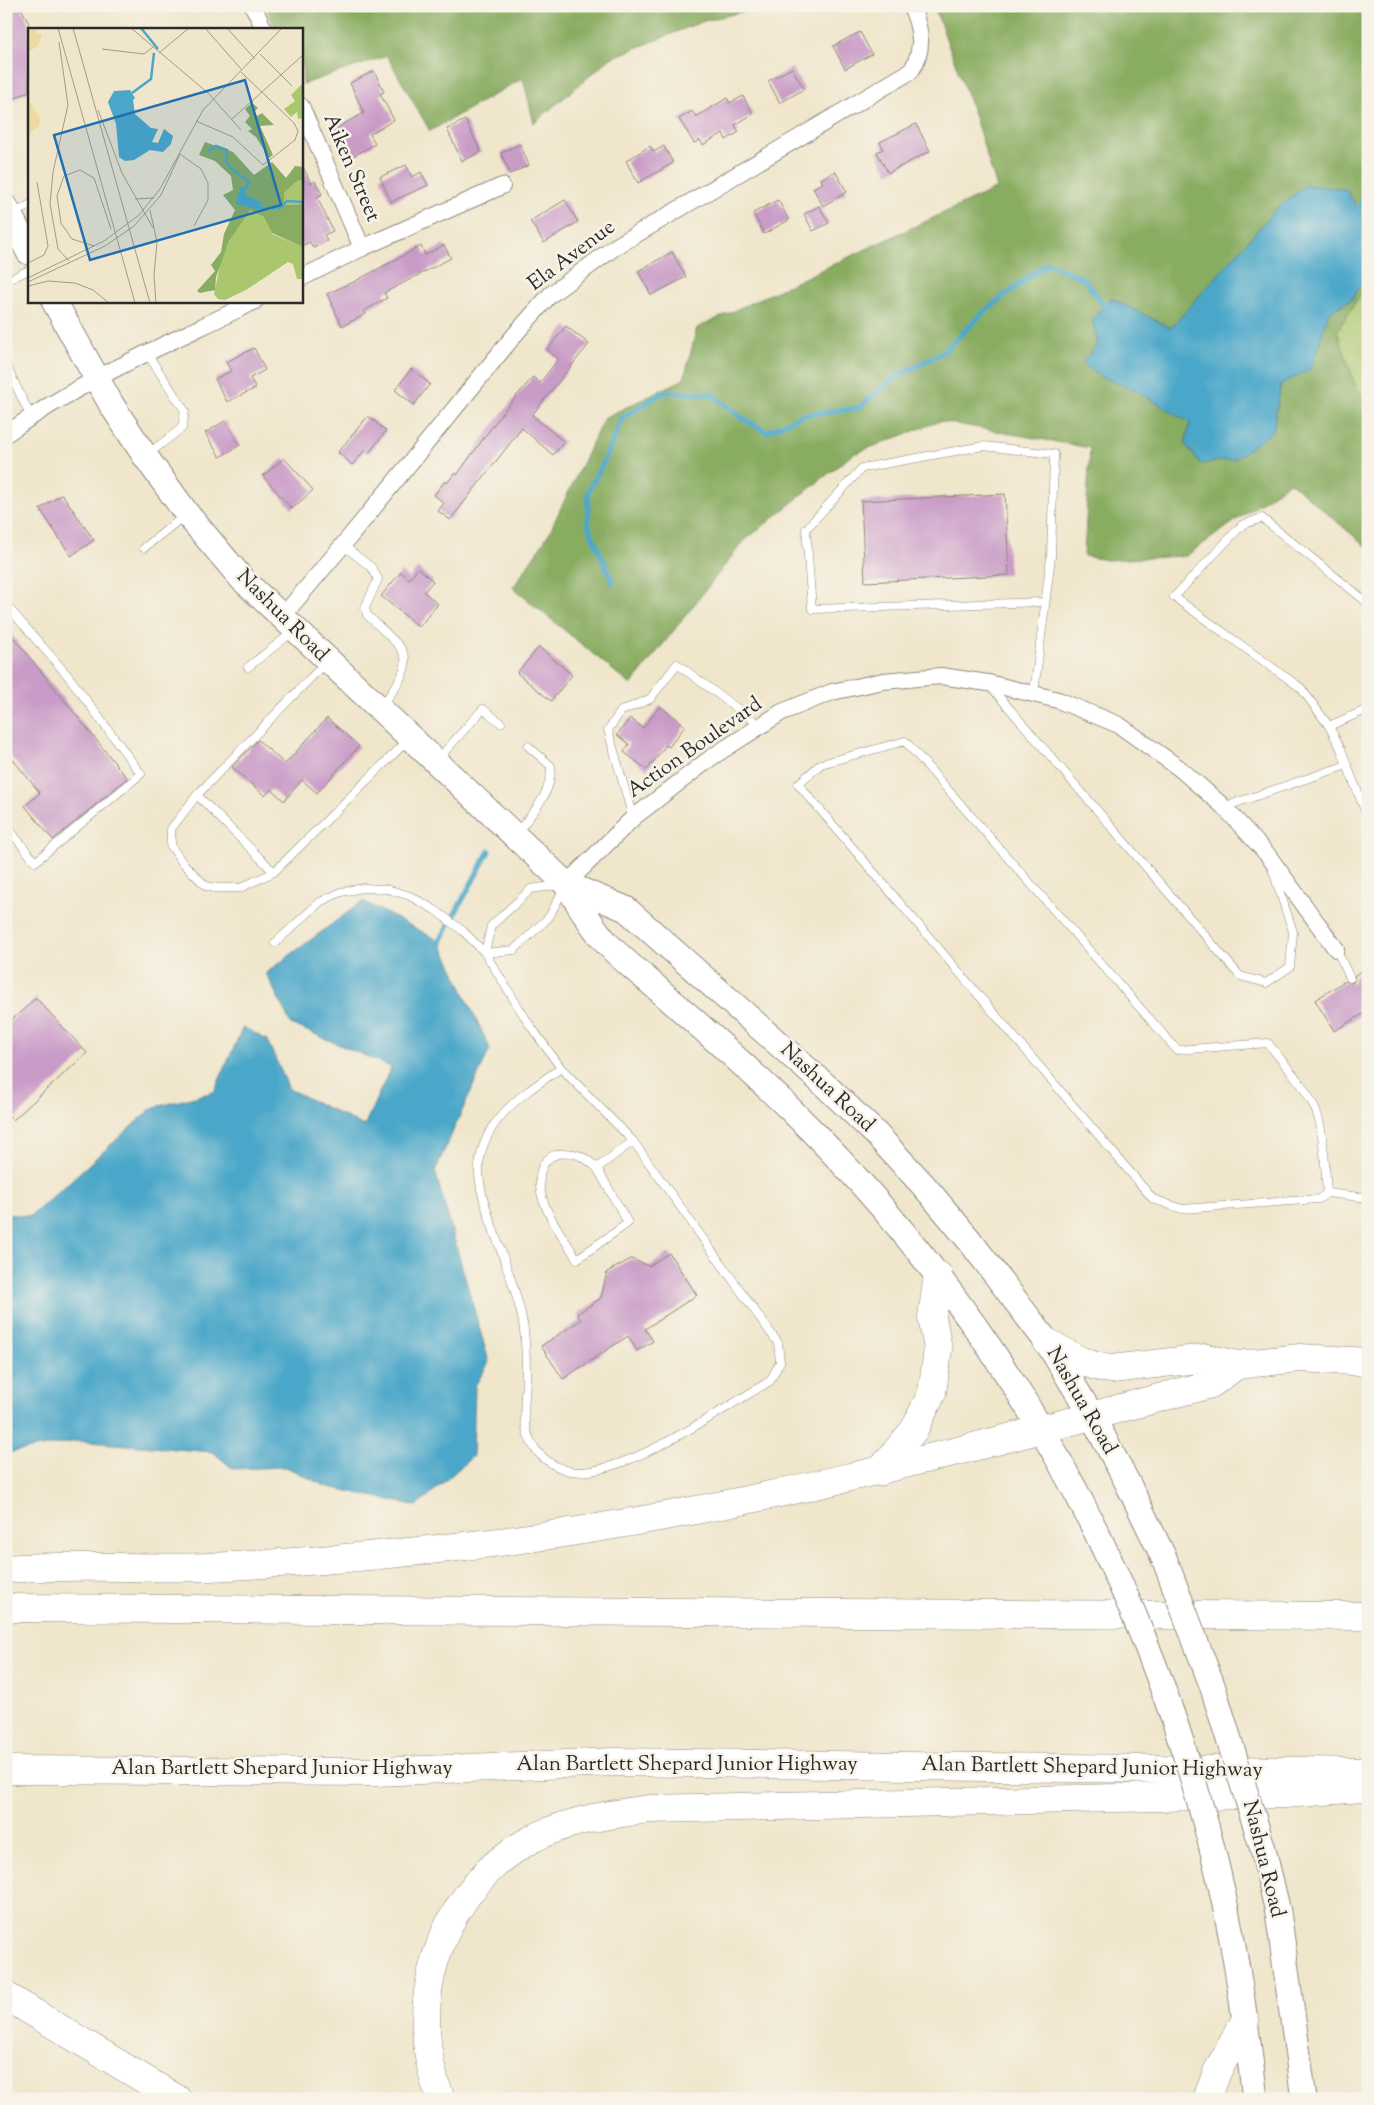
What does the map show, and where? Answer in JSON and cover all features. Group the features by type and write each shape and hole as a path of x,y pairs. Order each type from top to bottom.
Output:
{"highway":[{"path":"879,1472 914,1430 932,1393 938,1364 938,1349 932,1317 938,1275"},
{"path":"1047,1342 1077,1360 1097,1368 1123,1368 1206,1358 1237,1365 1300,1358 1368,1362"},
{"path":"6,1569 207,1567 266,1564 490,1543 694,1512 879,1472 1211,1384 1237,1365"},
{"path":"6,1608 1368,1616"},
{"name":"Alan Bartlett Shepard Junior Highway","path":"6,1770 375,1772 614,1762 1368,1772"},
{"path":"441,2099 428,2056 426,2021 428,1992 442,1938 455,1911 485,1874 520,1845 561,1826 605,1815 650,1809 1285,1794 1368,1787"},
{"path":"6,1996 177,2099"},
{"path":"1207,2099 1217,2072 1246,2021"}],"main road":[{"path":"15,210 28,249"},
{"name":"Nashua Road","path":"55,302 96,377 145,456 187,514 242,579 566,884 604,940 796,1115 864,1186 938,1275 994,1352 1043,1429 1081,1499 1144,1635 1168,1698 1192,1772 1226,1903 1246,2021 1255,2099"},
{"name":"Nashua Road","path":"566,884 626,909 826,1086 876,1134 970,1240 1047,1342 1092,1416 1164,1558 1212,1684 1263,1849 1278,1912 1304,2099"}],"street":[{"path":"253,6 264,28"},
{"name":"Ela Avenue","path":"288,624 343,545 516,332 550,295 615,247 905,76 911,71 919,56 921,41 911,6"},
{"name":"Aiken Street","path":"302,108 362,248"},
{"path":"302,278 362,248 502,186"},
{"path":"6,434 96,377 148,354 253,302"},
{"name":"Action Boulevard","path":"566,884 633,818 712,757 782,712 832,692 883,681 941,676 988,682 1058,700 1118,726 1179,768 1224,807 1267,854 1336,949"}],"lane":[{"path":"6,281 28,270"},
{"path":"145,456 182,428 185,411 148,354"},
{"path":"6,365 31,417"},
{"path":"1034,693 1045,602 1050,557 1054,454 983,446 862,468 806,529 812,609 1045,602"},
{"path":"144,548 187,514"},
{"path":"1368,603 1262,518 1242,525 1174,597 1301,688 1329,726 1342,749 1368,818"},
{"path":"343,545 372,568 378,579 365,608 367,615 404,650 406,664 402,680 380,709"},
{"path":"6,605 69,678 141,774 35,862 6,825"},
{"path":"248,667 288,624"},
{"path":"327,661 197,795 171,829 171,846 188,868 206,886 240,888 274,872 411,737"},
{"path":"633,818 608,730 621,711 650,699 677,664 761,726"},
{"path":"988,682 1240,976 1266,983 1290,967 1293,932 1267,854"},
{"path":"436,761 483,709 501,724"},
{"path":"1329,726 1368,709"},
{"path":"1327,1193 1324,1144 1319,1118 1308,1096 1268,1044 1177,1050 905,742 821,764 798,784 1153,1199 1182,1209 1319,1199 1327,1193 1368,1198"},
{"path":"515,836 547,794 552,780 551,766 528,746"},
{"path":"1224,807 1347,765"},
{"path":"197,795 274,872"},
{"path":"485,953 491,926 531,889 566,884"},
{"path":"485,953 514,950 549,917 566,884"},
{"path":"275,943 320,902 341,892 363,888 387,889 410,896 435,910 463,931 485,953 529,1024 561,1068 633,1141 778,1343 780,1362 770,1381 656,1447 617,1465 582,1472 566,1470 540,1454 531,1444 526,1431 524,1411 526,1376 522,1318 481,1192 479,1166 490,1128 502,1113 524,1094 561,1068"},
{"path":"1336,949 1350,978"},
{"path":"597,1168 633,1141"},
{"path":"568,1152 584,1156 597,1168 628,1223 577,1259 540,1194 539,1178 544,1164 553,1155 568,1152"}],"green space":[{"path":"265,6 767,6 704,21 611,58 534,123 523,78 430,131 387,56 303,84 302,28 276,28"},
{"path":"934,6 1368,6 1368,282 1337,331 1356,388 1368,400 1368,548 1290,482 1186,556 1107,560 1084,556 1090,448 940,421 853,454 744,541 631,685 513,588 548,535 604,418 684,379 697,328 997,188 972,108"},
{"path":"1368,282 1368,400 1356,388 1337,331"}],"water":[{"path":"1306,185 1346,189 1368,226 1368,272 1352,299 1329,312 1311,369 1281,384 1273,431 1235,459 1201,464 1185,444 1190,423 1135,390 1101,377 1082,363 1098,344 1092,319 1111,298 1171,328 1275,210"},
{"path":"363,901 440,941 490,1049 435,1171 489,1362 475,1386 473,1456 417,1506 325,1486 286,1467 233,1469 213,1452 77,1441 6,1453 6,1214 31,1216 152,1108 214,1092 243,1027 267,1040 289,1089 364,1126 391,1067 291,1024 266,973"}],"building":[{"path":"20,6 29,24 29,28 28,92 6,103 6,9"},
{"path":"860,32 872,54 845,69 833,46"},
{"path":"792,68 804,89 780,103 768,81"},
{"path":"374,71 384,92 380,94 394,120 370,134 375,144 350,158 334,129 364,113 350,83"},
{"path":"743,96 753,114 735,125 739,132 726,140 723,133 703,145 700,140 694,143 679,119 692,111 696,117 727,98 730,103"},
{"path":"465,120 481,152 462,161 447,129"},
{"path":"916,124 930,151 888,173 877,152 883,149 880,142"},
{"path":"520,144 529,165 510,174 501,153"},
{"path":"650,146 654,152 664,146 673,163 638,183 626,161"},
{"path":"302,165 311,183 315,181 322,194 317,197 333,231 324,235 327,241 313,248 310,242 302,246"},
{"path":"406,165 412,177 421,172 428,185 391,202 380,177"},
{"path":"835,171 847,192 823,206 813,188 823,183 821,179"},
{"path":"565,200 578,222 544,243 530,221"},
{"path":"778,200 789,220 764,234 753,213"},
{"path":"819,206 829,223 813,231 804,214"},
{"path":"444,245 451,258 384,293 387,298 364,311 366,314 342,326 327,294 350,284 421,246 425,255"},
{"path":"672,252 686,277 651,295 638,271"},
{"path":"566,326 589,344 532,415 564,442 553,455 522,428 450,520 438,511 444,503 434,495 445,481 447,483 455,473 457,475 502,413 533,377 540,383 558,359 547,350"},
{"path":"254,348 265,370 250,378 256,388 227,402 215,379 231,371 226,362"},
{"path":"411,369 430,384 414,405 395,390"},
{"path":"368,416 386,431 369,453 365,450 352,465 338,452"},
{"path":"225,421 240,445 220,457 205,433"},
{"path":"284,458 313,490 292,509 263,476"},
{"path":"62,494 94,540 71,556 40,509"},
{"path":"1005,494 1009,575 865,582 861,501"},
{"path":"418,568 433,581 424,592 438,604 419,627 381,596 401,572 409,579"},
{"path":"6,628 127,778 53,840 25,806 40,793 6,751"},
{"path":"539,647 572,675 551,701 517,673"},
{"path":"660,706 685,726 669,747 666,745 647,770 624,752 629,744 617,735 630,718 643,728"},
{"path":"327,718 359,746 317,793 302,780 284,801 271,789 265,796 232,767 258,740 285,764"},
{"path":"1368,967 1368,1011 1334,1031 1315,1000 1345,981 1353,983 1355,975"},
{"path":"36,998 87,1053 13,1120 6,1113 6,1025"},
{"path":"669,1253 697,1295 645,1329 653,1341 637,1351 628,1336 563,1379 541,1346 581,1320 577,1314 601,1298 607,1272 631,1259 649,1266"}],"waterway":[{"path":"1355,215 1368,190"},
{"path":"613,583 588,525 588,492 609,450 622,418 664,392 712,394 742,418 767,432 802,415 858,408 896,377 943,352 985,311 1047,263 1084,279 1108,311"},
{"path":"441,947 440,941 489,851"}]}
